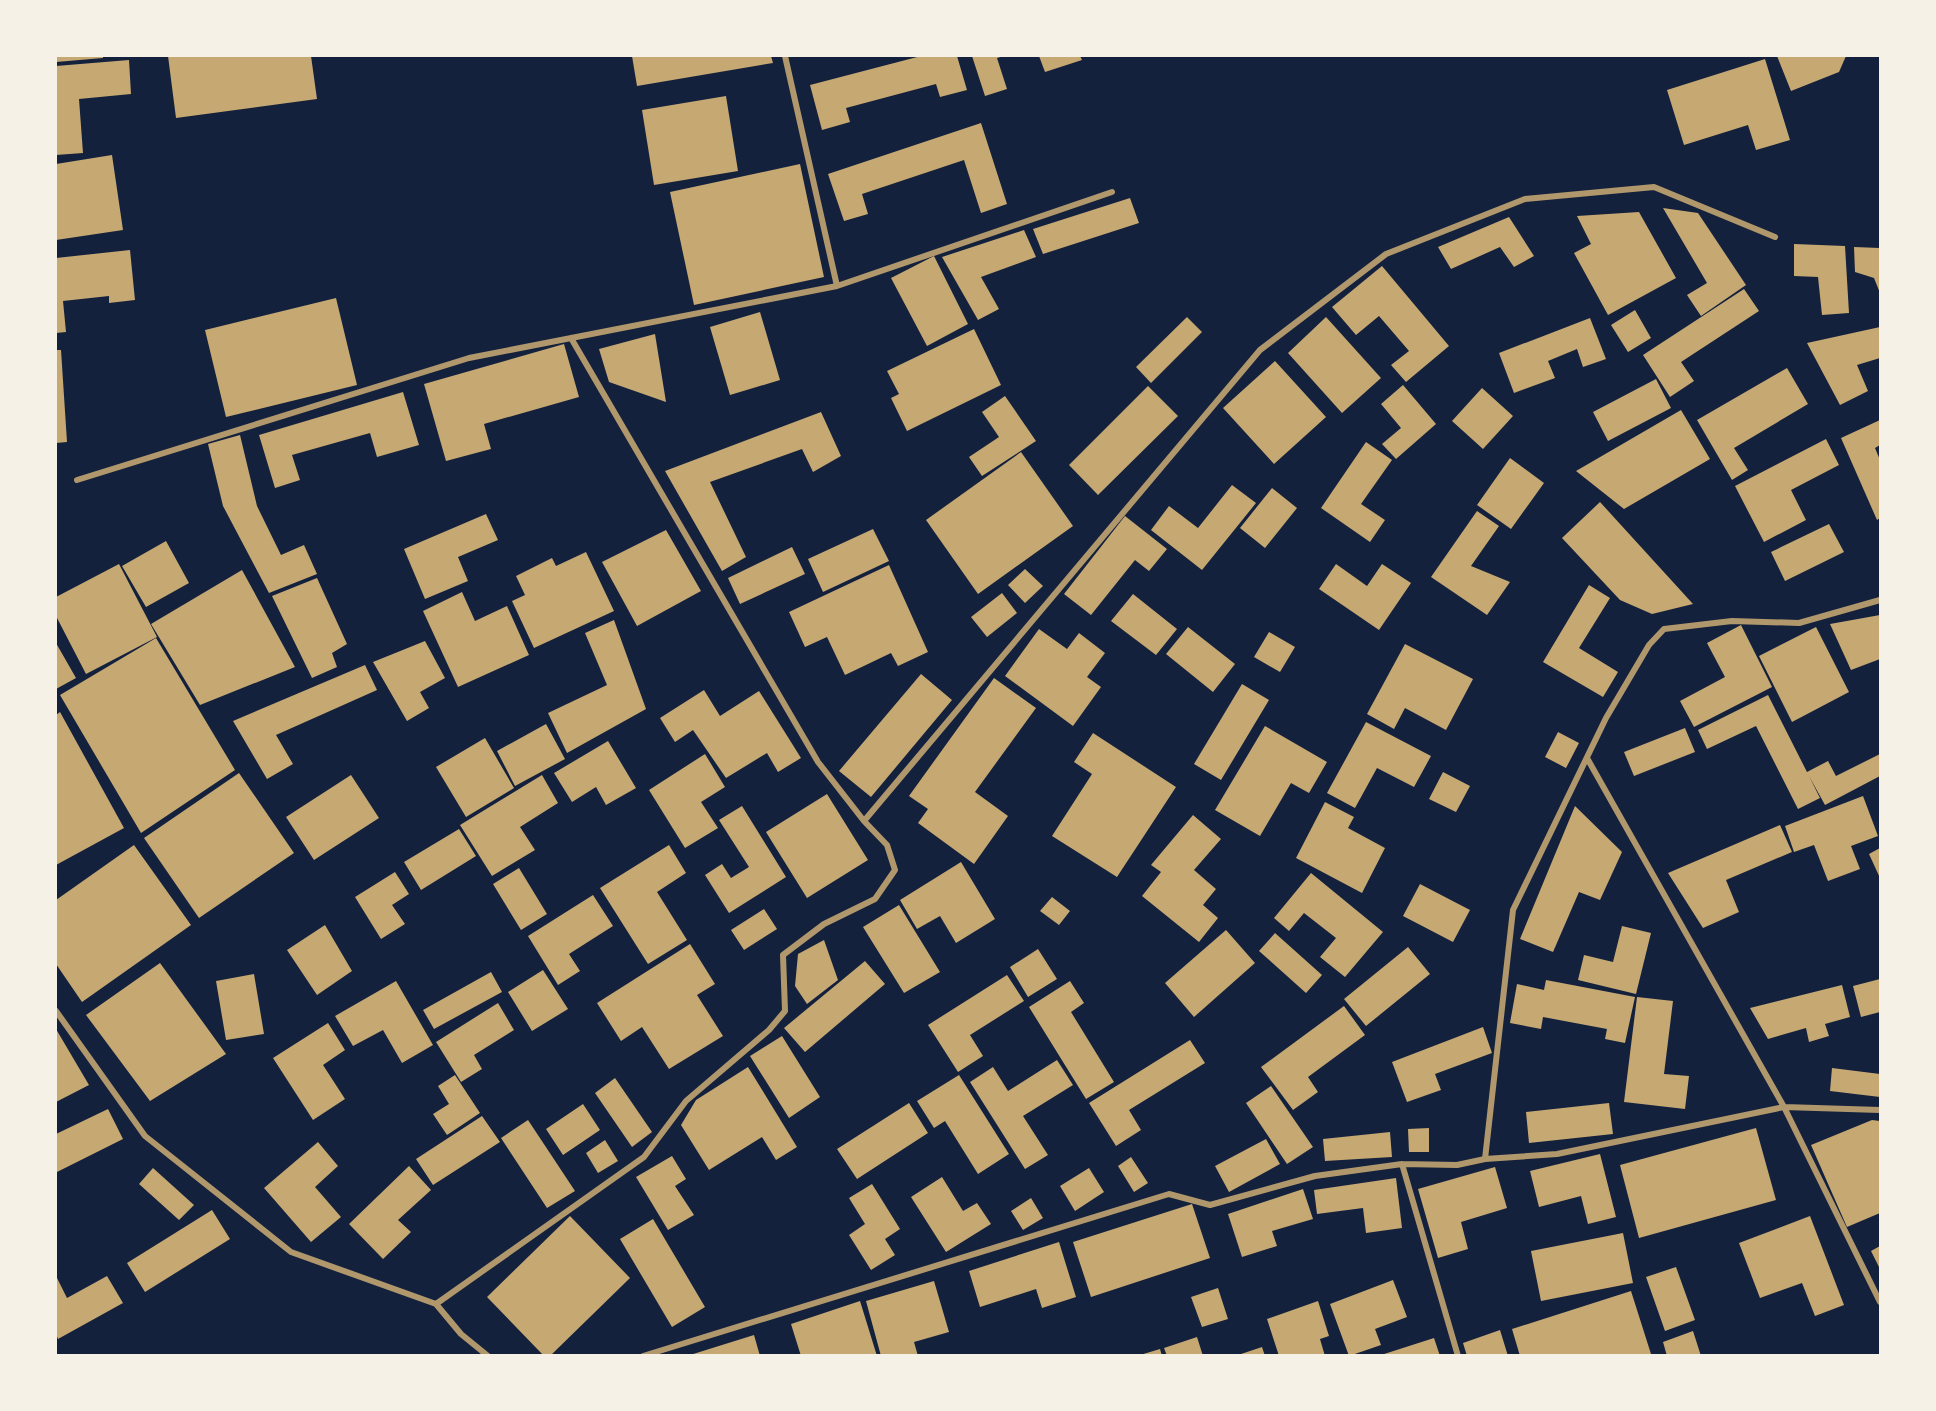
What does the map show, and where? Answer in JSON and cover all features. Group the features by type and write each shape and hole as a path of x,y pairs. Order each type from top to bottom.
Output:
{"street":[{"path":"785,56 837,286"},
{"path":"864,821 1260,350 1386,254 1525,199 1654,188 1775,237"},
{"path":"77,480 469,358 837,286 1112,192"},
{"path":"436,1304 644,1157 686,1101 769,1030 785,1011 783,955 824,924 875,899 894,870 886,845 864,821 818,762 571,338"},
{"path":"1485,1159 1513,910 1606,718 1649,645 1664,629 1732,621 1799,623 1881,600"},
{"path":"1587,758 1784,1107 1881,1302"},
{"path":"56,1011 145,1136 291,1252 436,1304 461,1334 488,1356"},
{"path":"643,1356 1169,1194 1210,1205 1315,1176 1402,1164 1457,1166 1485,1159 1557,1154 1784,1107 1881,1110"},
{"path":"1402,1164 1458,1356"}],"building":[{"path":"56,56 103,56 103,58 56,62"},
{"path":"168,56 311,56 317,99 176,118"},
{"path":"632,56 771,56 773,63 637,86"},
{"path":"921,56 957,56 967,90 940,97 936,84 846,108 850,122 822,130 810,85"},
{"path":"972,56 1004,56 997,58 1007,89 985,96"},
{"path":"1039,56 1080,56 1082,60 1045,72"},
{"path":"1777,56 1846,56 1839,72 1791,91"},
{"path":"1765,59 1790,140 1756,150 1748,125 1684,145 1667,90"},
{"path":"129,60 131,94 79,99 83,153 56,155 56,66"},
{"path":"726,96 738,171 654,185 642,110"},
{"path":"981,123 1007,204 981,213 964,160 862,194 868,214 844,221 828,174"},
{"path":"112,155 123,230 56,240 56,164"},
{"path":"800,164 824,277 694,305 670,192"},
{"path":"1130,198 1139,223 1043,254 1033,229"},
{"path":"1663,208 1698,213 1746,285 1701,316 1687,295 1707,283"},
{"path":"1639,212 1676,278 1608,315 1574,253 1591,244 1577,216"},
{"path":"1509,217 1534,256 1514,267 1500,247 1451,269 1438,247"},
{"path":"1024,230 1036,257 981,277 999,309 978,320 942,257"},
{"path":"1794,244 1845,246 1849,313 1822,315 1818,277 1794,276"},
{"path":"1854,247 1880,248 1880,293 1874,278 1855,272"},
{"path":"130,250 135,300 109,303 109,296 63,301 66,332 56,333 56,258"},
{"path":"934,256 968,324 927,346 891,278"},
{"path":"1382,266 1449,346 1406,382 1391,365 1409,351 1379,316 1356,335 1332,307"},
{"path":"1744,289 1759,311 1681,362 1694,381 1670,397 1643,355"},
{"path":"336,298 357,385 226,417 205,330"},
{"path":"1635,310 1651,338 1628,352 1611,325"},
{"path":"760,312 780,380 730,395 710,327"},
{"path":"1187,317 1202,332 1151,383 1136,367"},
{"path":"1326,317 1381,378 1342,413 1288,353"},
{"path":"1590,318 1606,359 1583,367 1577,349 1548,361 1555,378 1514,393 1499,353"},
{"path":"1880,327 1880,358 1857,365 1868,391 1840,405 1807,343"},
{"path":"974,329 1001,385 907,431 891,398 899,394 887,371"},
{"path":"655,334 666,402 609,382 599,349"},
{"path":"564,344 579,397 484,424 491,449 446,461 424,384"},
{"path":"56,350 61,350 67,442 56,443"},
{"path":"1275,361 1326,417 1274,464 1223,408"},
{"path":"1787,368 1808,404 1734,448 1748,470 1732,480 1697,420"},
{"path":"1656,379 1671,408 1608,441 1593,412"},
{"path":"1403,385 1436,424 1396,459 1382,444 1401,428 1381,404"},
{"path":"1148,386 1178,416 1098,495 1069,465"},
{"path":"1482,388 1513,416 1483,449 1452,421"},
{"path":"403,392 419,445 377,457 370,433 292,455 300,480 275,488 259,435"},
{"path":"1005,396 1036,441 982,476 969,457 999,437 982,412"},
{"path":"1681,410 1710,459 1624,509 1576,471"},
{"path":"821,412 841,456 813,472 802,449 710,482 746,557 722,571 665,471"},
{"path":"1880,420 1880,445 1875,448 1880,460 1880,518 1877,520 1841,438"},
{"path":"240,435 257,506 281,555 304,545 317,574 269,593 223,506 208,444"},
{"path":"1826,439 1839,465 1791,490 1806,520 1764,542 1735,486"},
{"path":"1366,442 1392,460 1361,504 1385,520 1370,542 1321,508"},
{"path":"1021,452 1073,526 978,594 926,520"},
{"path":"1510,458 1544,483 1511,529 1477,505"},
{"path":"1232,485 1256,503 1202,570 1151,530 1169,506 1198,528"},
{"path":"1272,488 1297,508 1265,548 1240,528"},
{"path":"1600,502 1693,604 1652,614 1620,600 1562,538"},
{"path":"1477,511 1499,526 1471,566 1510,582 1487,615 1431,577"},
{"path":"486,514 498,540 458,557 468,581 425,599 404,549"},
{"path":"1125,516 1167,549 1149,571 1135,560 1091,615 1064,594"},
{"path":"1829,524 1844,552 1785,581 1771,552"},
{"path":"873,529 889,561 823,592 808,559"},
{"path":"666,530 701,591 637,626 602,562"},
{"path":"166,541 189,583 146,607 122,566"},
{"path":"792,547 805,574 740,604 728,578"},
{"path":"586,552 614,611 534,648 512,601 525,595 516,576 552,558 556,566"},
{"path":"119,564 157,637 86,674 56,616 56,597"},
{"path":"1336,564 1367,586 1382,564 1411,583 1379,630 1319,589"},
{"path":"889,565 928,652 898,666 891,653 845,675 827,637 805,647 789,612"},
{"path":"1025,569 1043,586 1025,603 1008,585"},
{"path":"242,570 295,667 200,705 151,624"},
{"path":"317,578 347,644 332,653 337,667 312,678 272,596"},
{"path":"1589,585 1610,598 1579,648 1618,672 1603,697 1543,662"},
{"path":"462,592 475,621 507,606 529,655 458,687 423,611"},
{"path":"1002,593 1017,613 987,637 971,617"},
{"path":"1133,594 1177,629 1156,655 1111,621"},
{"path":"1880,615 1880,659 1851,670 1830,624"},
{"path":"614,620 646,709 567,753 548,713 607,685 585,633"},
{"path":"1741,625 1772,687 1694,727 1680,701 1725,677 1707,643"},
{"path":"1188,627 1235,664 1213,692 1166,654"},
{"path":"1816,627 1849,692 1792,722 1759,656"},
{"path":"1039,629 1067,649 1079,633 1105,653 1087,677 1101,687 1073,726 1005,676"},
{"path":"1269,632 1295,647 1280,672 1254,657"},
{"path":"156,638 235,770 141,833 60,695"},
{"path":"425,641 445,678 420,692 429,708 407,721 373,662"},
{"path":"56,643 76,678 56,689"},
{"path":"1405,644 1473,679 1446,730 1405,708 1394,729 1367,714"},
{"path":"365,665 377,690 276,735 293,764 267,779 233,721"},
{"path":"921,674 952,700 871,797 839,771"},
{"path":"994,678 1036,708 975,792 1008,816 974,864 918,823 928,809 909,796"},
{"path":"1242,684 1269,700 1221,780 1194,764"},
{"path":"704,690 720,716 759,691 801,758 778,772 767,753 726,778 693,730 675,742 660,718"},
{"path":"1768,695 1807,772 1828,761 1836,776 1880,754 1880,776 1825,805 1809,776 1820,798 1798,809 1756,726 1707,749 1698,730"},
{"path":"60,712 124,828 56,865 56,715"},
{"path":"1366,722 1431,756 1414,787 1377,768 1355,808 1327,793"},
{"path":"546,724 565,759 515,786 497,751"},
{"path":"1265,726 1327,762 1309,793 1291,783 1260,836 1215,810"},
{"path":"1685,728 1695,752 1634,776 1624,752"},
{"path":"1558,732 1579,743 1566,768 1545,757"},
{"path":"1093,733 1176,787 1117,877 1052,836 1092,774 1074,762"},
{"path":"485,738 514,788 466,817 436,767"},
{"path":"608,741 636,788 606,805 596,787 572,802 554,773"},
{"path":"705,754 725,787 701,802 718,828 685,848 649,790"},
{"path":"1443,772 1470,786 1456,812 1429,799"},
{"path":"239,773 294,853 199,918 144,838"},
{"path":"351,775 379,818 314,860 286,817"},
{"path":"542,775 558,803 520,827 535,850 492,876 460,825"},
{"path":"827,794 868,860 807,898 766,832"},
{"path":"1863,796 1878,836 1851,846 1860,869 1828,881 1814,845 1794,852 1785,826"},
{"path":"1325,802 1354,817 1348,828 1385,848 1362,893 1296,858"},
{"path":"742,806 786,877 729,913 705,875 722,864 731,878 749,867 719,820"},
{"path":"1575,806 1622,852 1600,900 1579,892 1553,952 1520,939"},
{"path":"1193,815 1221,839 1194,870 1216,889 1203,905 1218,918 1199,942 1142,896 1161,872 1151,865"},
{"path":"1780,825 1792,852 1726,880 1739,912 1703,928 1668,873"},
{"path":"459,829 476,856 421,890 404,862"},
{"path":"134,845 191,925 82,1002 56,964 56,900"},
{"path":"669,845 686,873 657,892 687,940 648,964 600,888"},
{"path":"1880,848 1880,878 1869,854"},
{"path":"961,862 995,919 956,943 940,916 917,929 900,900"},
{"path":"519,868 547,914 521,930 493,884"},
{"path":"395,872 409,894 392,905 405,924 381,939 355,897"},
{"path":"1311,873 1383,932 1345,977 1320,957 1336,938 1304,913 1289,931 1274,918"},
{"path":"1420,884 1470,910 1453,942 1403,916"},
{"path":"593,895 613,926 569,954 580,971 558,985 528,936"},
{"path":"1052,897 1070,911 1059,925 1040,911"},
{"path":"899,905 940,972 904,993 863,927"},
{"path":"764,909 777,929 744,950 731,930"},
{"path":"325,925 352,971 317,995 287,950"},
{"path":"1622,926 1651,933 1636,994 1578,980 1584,955 1613,962"},
{"path":"1226,930 1255,963 1194,1017 1165,983"},
{"path":"1275,933 1322,975 1306,993 1259,951"},
{"path":"824,940 838,980 807,1004 795,986 798,954"},
{"path":"690,944 715,984 697,995 723,1036 669,1069 642,1027 621,1041 597,1003"},
{"path":"1408,947 1430,974 1366,1026 1344,999"},
{"path":"1038,949 1057,979 1028,997 1010,967"},
{"path":"865,961 885,984 805,1052 784,1028"},
{"path":"160,963 226,1054 150,1101 86,1015"},
{"path":"543,970 568,1009 532,1031 508,992"},
{"path":"491,972 502,992 434,1029 423,1010"},
{"path":"254,974 264,1034 226,1040 216,981"},
{"path":"1007,975 1024,1001 970,1035 983,1056 958,1072 928,1025"},
{"path":"1880,979 1880,1012 1861,1017 1853,986"},
{"path":"1546,980 1635,997 1625,1043 1605,1039 1607,1029 1543,1017 1541,1029 1510,1023 1517,984 1544,990"},
{"path":"396,981 433,1045 402,1063 383,1030 353,1046 335,1016"},
{"path":"1070,981 1084,1003 1071,1012 1114,1082 1086,1099 1029,1007"},
{"path":"1842,985 1850,1017 1825,1024 1829,1036 1809,1042 1806,1028 1768,1039 1750,1008"},
{"path":"1637,997 1673,1001 1664,1074 1689,1076 1685,1109 1624,1102"},
{"path":"498,1003 514,1030 474,1055 482,1069 461,1082 436,1042"},
{"path":"1344,1006 1365,1035 1308,1077 1318,1092 1293,1110 1261,1067"},
{"path":"328,1023 345,1050 323,1065 345,1099 313,1120 273,1058"},
{"path":"1483,1027 1492,1053 1435,1074 1441,1090 1407,1102 1392,1062"},
{"path":"56,1029 89,1085 56,1102"},
{"path":"782,1036 820,1097 789,1118 750,1056"},
{"path":"1190,1040 1205,1063 1129,1110 1141,1130 1116,1146 1089,1103"},
{"path":"1057,1060 1073,1085 1023,1116 1048,1155 1025,1169 970,1082 993,1067 1008,1091"},
{"path":"748,1067 797,1147 776,1160 762,1137 709,1170 681,1125 696,1100"},
{"path":"1832,1068 1880,1074 1880,1097 1830,1091"},
{"path":"455,1075 480,1113 447,1135 433,1114 449,1104 438,1086"},
{"path":"959,1075 1009,1154 978,1174 945,1121 934,1128 917,1101"},
{"path":"615,1078 652,1132 632,1147 595,1093"},
{"path":"1271,1086 1313,1147 1287,1164 1246,1103"},
{"path":"909,1103 928,1133 857,1179 837,1149"},
{"path":"1609,1103 1613,1134 1529,1143 1526,1112"},
{"path":"583,1104 600,1130 563,1155 546,1129"},
{"path":"108,1109 123,1139 57,1172 56,1134"},
{"path":"482,1116 500,1142 433,1185 416,1159"},
{"path":"528,1120 575,1191 547,1208 501,1138"},
{"path":"1872,1120 1880,1121 1880,1213 1847,1227 1811,1145"},
{"path":"1429,1128 1429,1152 1409,1152 1408,1129"},
{"path":"1756,1128 1776,1200 1639,1238 1620,1165"},
{"path":"1390,1132 1392,1157 1325,1161 1323,1139"},
{"path":"1266,1139 1280,1164 1229,1192 1215,1166"},
{"path":"605,1140 618,1161 598,1173 586,1153"},
{"path":"318,1142 338,1166 315,1187 341,1217 311,1242 264,1188"},
{"path":"1600,1154 1616,1217 1588,1224 1581,1196 1539,1207 1530,1171"},
{"path":"672,1156 686,1179 675,1186 694,1215 668,1230 636,1177"},
{"path":"1131,1157 1148,1183 1134,1192 1118,1166"},
{"path":"409,1166 431,1190 398,1220 411,1232 383,1259 349,1224"},
{"path":"1495,1167 1507,1208 1461,1222 1468,1249 1438,1258 1418,1189"},
{"path":"153,1168 194,1205 179,1220 139,1184"},
{"path":"1089,1168 1104,1192 1075,1211 1060,1186"},
{"path":"942,1177 963,1211 977,1203 991,1224 946,1252 911,1197"},
{"path":"1396,1178 1402,1228 1366,1233 1363,1208 1317,1214 1314,1190"},
{"path":"872,1184 900,1229 885,1239 895,1255 871,1270 849,1235 865,1224 849,1198"},
{"path":"1303,1189 1313,1219 1272,1231 1277,1246 1242,1257 1228,1214"},
{"path":"1031,1198 1043,1218 1023,1230 1011,1211"},
{"path":"1192,1204 1210,1258 1091,1297 1073,1242"},
{"path":"212,1210 230,1239 145,1292 127,1263"},
{"path":"570,1216 630,1278 550,1356 544,1356 487,1297"},
{"path":"1810,1216 1844,1305 1815,1316 1802,1283 1760,1298 1739,1243"},
{"path":"653,1219 705,1307 672,1327 620,1239"},
{"path":"1623,1233 1633,1283 1541,1301 1531,1251"},
{"path":"1059,1242 1076,1297 1042,1308 1036,1289 980,1307 969,1271"},
{"path":"1880,1246 1880,1269 1871,1251"},
{"path":"1676,1267 1695,1320 1665,1331 1646,1277"},
{"path":"56,1276 67,1298 107,1276 123,1303 58,1339 56,1334"},
{"path":"1393,1280 1407,1317 1375,1329 1381,1345 1349,1356 1330,1304"},
{"path":"934,1281 949,1332 914,1342 918,1356 881,1356 866,1301"},
{"path":"1218,1288 1228,1319 1202,1327 1191,1297"},
{"path":"1631,1291 1651,1354 1645,1356 1520,1356 1512,1329"},
{"path":"860,1301 877,1356 801,1356 791,1324"},
{"path":"1318,1301 1329,1336 1320,1339 1325,1356 1279,1356 1267,1319"},
{"path":"1500,1330 1508,1356 1467,1356 1463,1343"},
{"path":"1693,1331 1701,1356 1667,1356 1663,1342"},
{"path":"754,1335 760,1356 690,1356 690,1355"},
{"path":"1197,1337 1203,1356 1167,1356 1164,1348"},
{"path":"1434,1338 1440,1356 1381,1356 1381,1355"},
{"path":"1262,1347 1265,1356 1238,1355"},
{"path":"1160,1349 1162,1356 1140,1356 1140,1355"}]}
